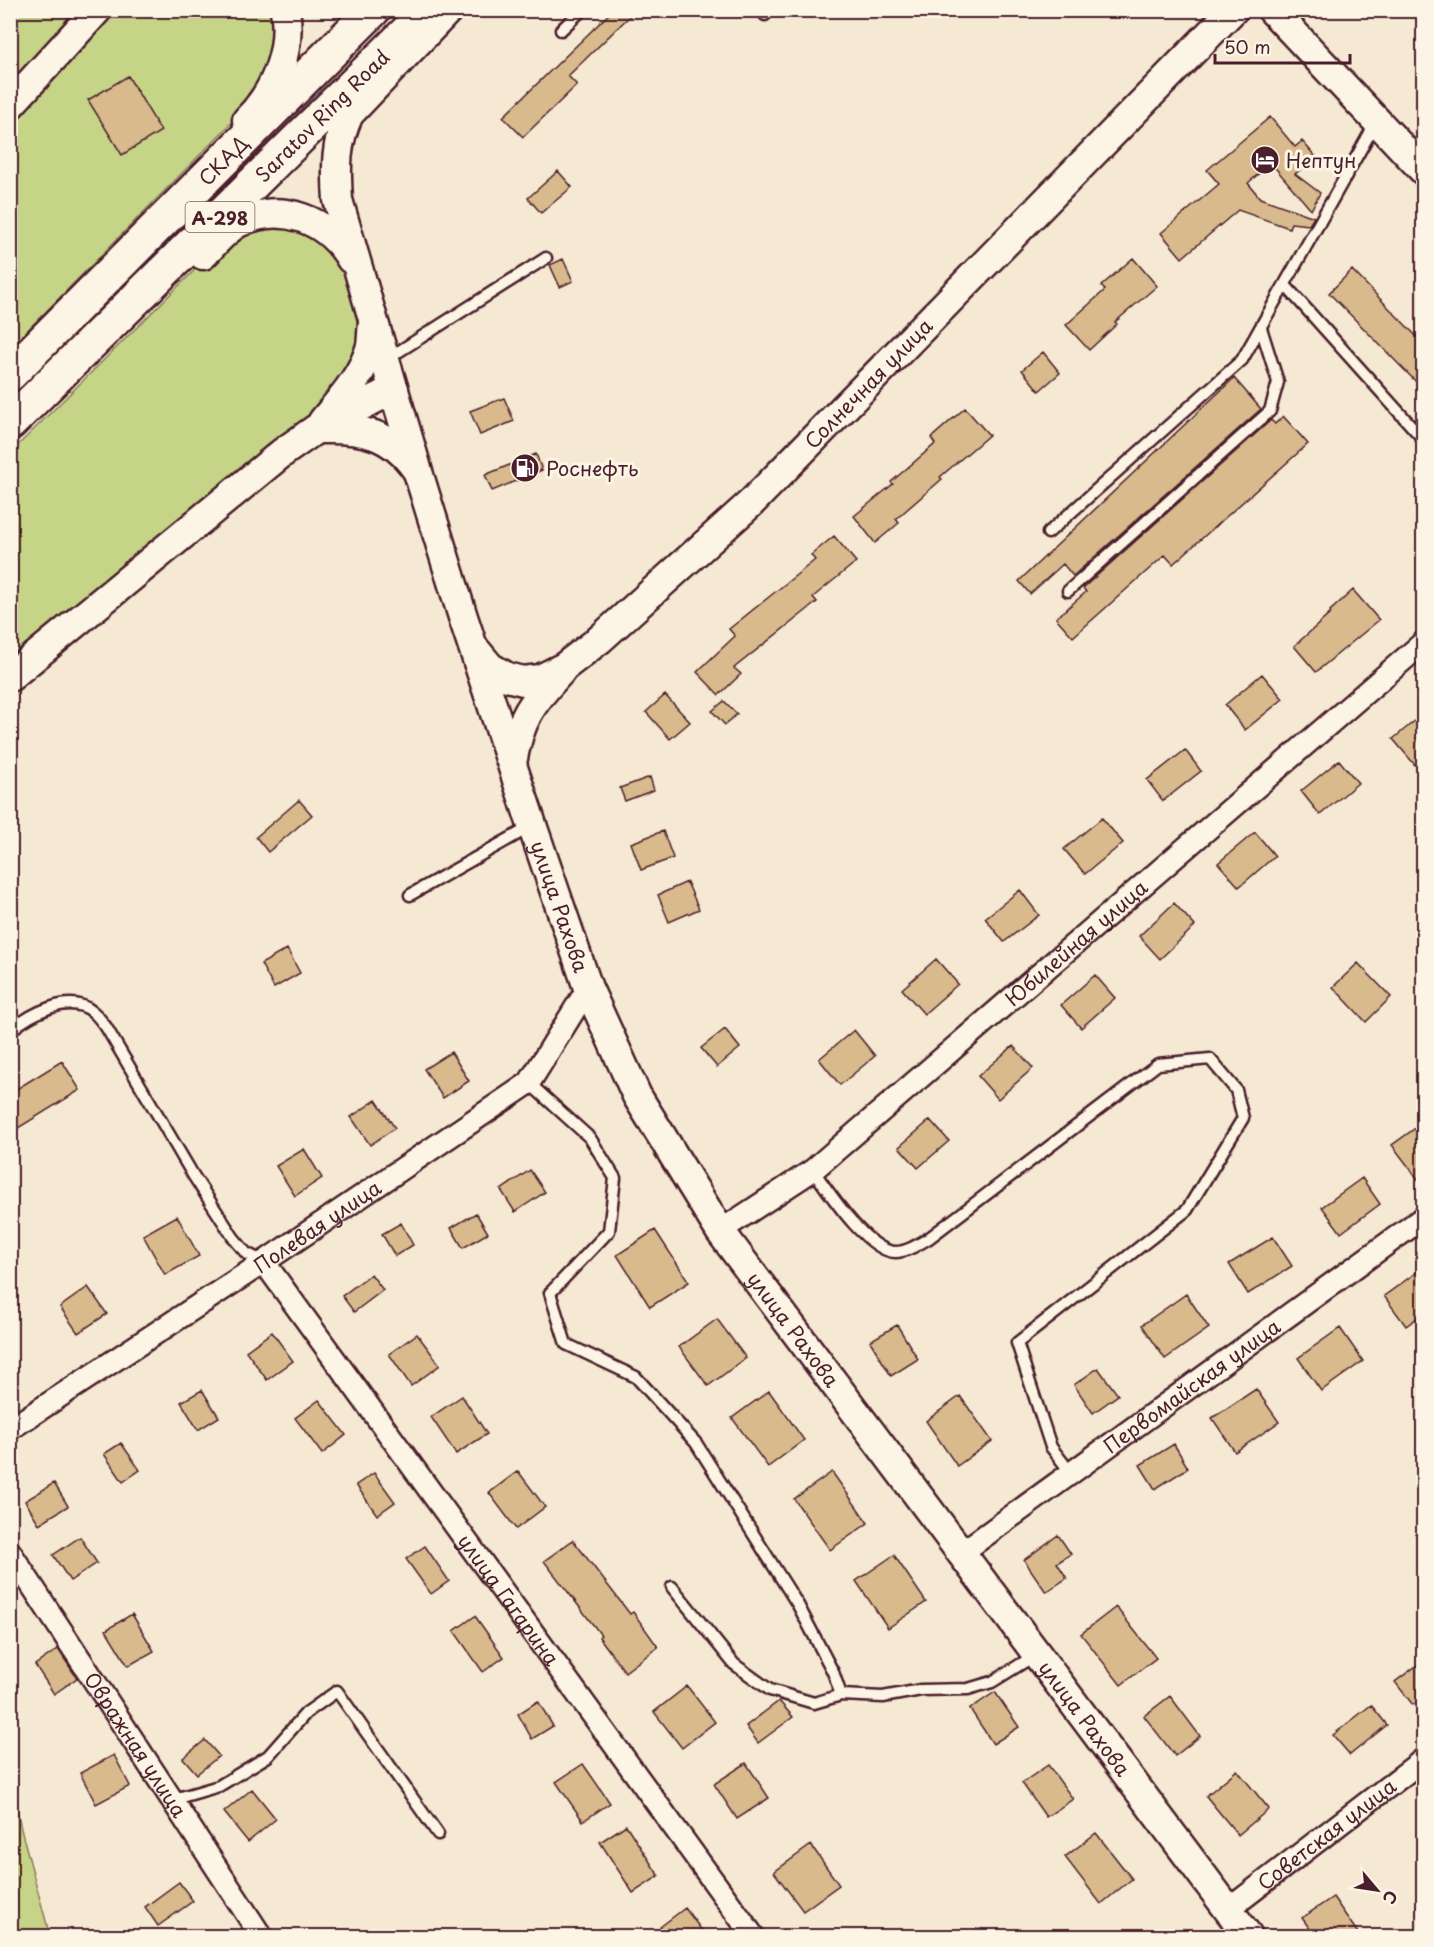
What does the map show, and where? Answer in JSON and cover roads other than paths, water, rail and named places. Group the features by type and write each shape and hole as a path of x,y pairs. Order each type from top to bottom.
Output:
{"highway":[{"name":"СКАД","path":"47,337 373,10"},
{"name":"Saratov Ring Road","path":"10,423 429,10"},
{"name":"А-298","path":"10,374 47,337"}],"main road":[{"path":"10,105 97,10"},
{"path":"47,337 106,258 257,109 272,86 283,57 288,26 285,10"},
{"path":"359,274 338,200 336,164 340,134 349,114 448,10"},
{"name":"Солнечная улица","path":"474,648 490,667 507,677 523,681 540,679 564,667 650,595 751,503 1233,10"},
{"path":"1272,10 1424,171"},
{"path":"74,360 123,332 237,223 263,215 299,216 316,223 332,234 345,249 359,274"},
{"name":"улица Рахова","path":"359,274 418,472 532,825 588,988 638,1096 720,1231 1248,1936"},
{"path":"316,429 348,390 364,364 371,346 373,319"},
{"path":"10,677 282,453 316,429 394,389"},
{"path":"316,429 349,429 377,435 393,444 418,472"},
{"path":"512,763 516,737 523,719 536,699 564,667"}],"street":[{"name":"Юбилейная улица","path":"720,1231 813,1170 1424,642"},
{"name":"Полевая улица","path":"10,1429 264,1262 529,1083 588,988"},
{"name":"Первомайская улица","path":"961,1553 1424,1217"},
{"name":"улица Гагарина","path":"264,1262 753,1936"},
{"name":"Овражная улица","path":"10,1552 261,1936"},
{"name":"Советская улица","path":"1229,1910 1424,1759"}],"lane":[{"path":"561,30 582,10"},
{"path":"762,10 765,15 770,10"},
{"path":"1048,533 1242,360 1377,121"},
{"path":"385,360 546,258"},
{"path":"1285,285 1424,440"},
{"path":"1068,591 1270,411 1278,382 1261,328"},
{"path":"410,895 532,825"},
{"path":"10,1030 56,1004 78,1005 92,1011 106,1027 193,1175 233,1237 246,1253 264,1262"},
{"path":"813,1170 846,1215 866,1236 894,1252 913,1248 939,1231 1158,1064 1210,1059 1236,1090 1243,1118 1187,1210 1017,1343 1051,1447 1071,1473"},
{"path":"529,1083 590,1138 615,1178 609,1232 550,1293 566,1344 636,1377 696,1443 798,1605 833,1672 842,1695"},
{"path":"672,1587 734,1664 770,1690 814,1703 842,1695 883,1697 921,1690 968,1689 992,1682 1037,1654"},
{"path":"171,1800 219,1786 268,1756 306,1713 337,1691 438,1834"}],"place":[{"name":"Нептун","path":"1265,160"},
{"name":"Роснефть","path":"525,468"}]}
